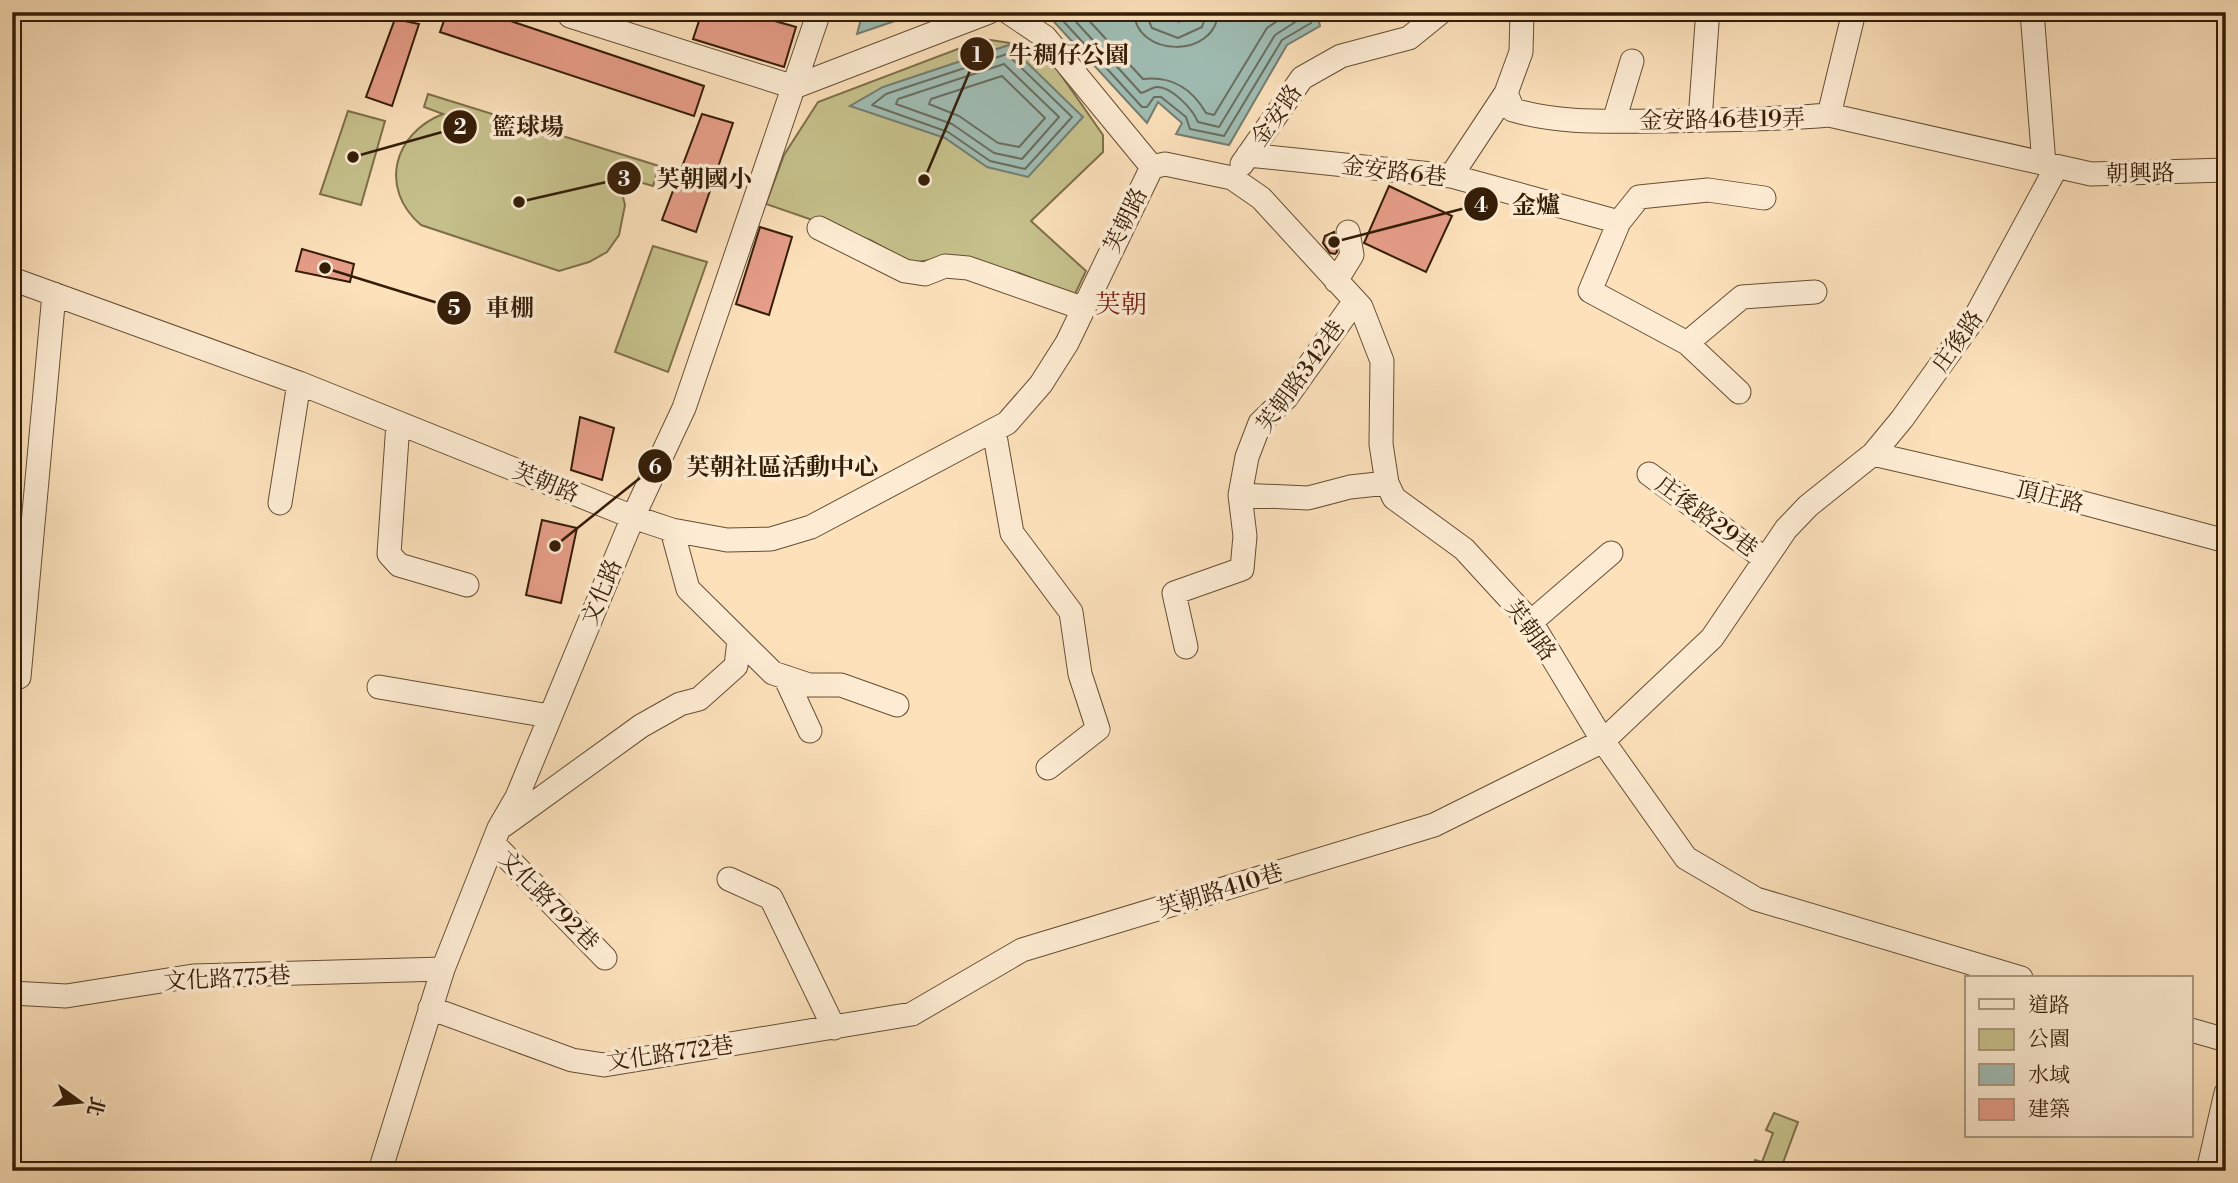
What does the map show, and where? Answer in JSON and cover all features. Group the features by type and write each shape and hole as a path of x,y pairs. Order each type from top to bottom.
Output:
{"street":[{"name":"文化路","path":"380,1171 443,970 496,836 517,797 633,517 684,408 819,12"},
{"path":"570,16 794,87 989,12"},
{"path":"1008,12 1045,37 1152,167"},
{"name":"金安路","path":"1232,178 1302,78 1341,56 1409,38 1441,12"},
{"path":"1451,176 1506,93 1521,52 1522,12"},
{"path":"1854,12 1829,115 2050,166 2032,12"},
{"path":"1700,120 1706,23"},
{"name":"金安路46巷19弄","path":"1614,121 1632,61"},
{"name":"金安路46巷19弄","path":"1506,93 1513,110 1539,117 1614,121 1748,122 1829,115"},
{"name":"金安路6巷","path":"1248,155 1451,176 1619,222"},
{"name":"芙朝路","path":"12,279 299,383 633,517 672,530 727,540 771,539 811,527 1007,423 1041,384 1066,343 1152,167 1165,164 1232,178 1261,198 1361,307 1382,361 1381,444 1387,483 1394,498 1464,549 1531,622 1603,741 1686,858 1715,878 1756,899 2014,976"},
{"name":"朝興路","path":"2050,166 2091,174 2226,170"},
{"name":"庄後路","path":"1603,741 1712,638 1786,529 1808,506 1873,454 1977,314 2050,166"},
{"path":"1739,392 1687,343 1590,291 1619,222 1639,197 1708,190 1764,198"},
{"path":"819,228 905,271 925,274 945,267 968,268 1082,307"},
{"path":"1336,281 1352,256 1348,232"},
{"path":"1687,343 1742,297 1815,292"},
{"path":"19,677 54,294"},
{"name":"芙朝路342巷","path":"1186,647 1174,593 1242,569 1245,536 1240,495 1247,457 1260,423 1286,398 1354,300"},
{"path":"280,503 299,383"},
{"path":"398,423 389,555 399,565 467,585"},
{"path":"994,430 1012,533 1071,612 1080,674 1098,729 1048,768"},
{"name":"頂庄路","path":"1873,454 2072,500 2226,541"},
{"name":"庄後路29巷","path":"1649,474 1765,559"},
{"path":"1240,495 1308,498 1350,487 1387,483"},
{"path":"672,530 688,589 773,673 809,685 841,685 897,705"},
{"path":"1531,622 1611,553"},
{"path":"496,836 641,726 680,704 699,698 736,666 739,640"},
{"path":"785,677 810,731"},
{"path":"379,687 549,716"},
{"name":"芙朝路410巷","path":"834,1028 912,1014 1022,950 1434,825 1603,741"},
{"name":"文化路792巷","path":"496,836 606,958"},
{"path":"729,879 771,898 834,1028"},
{"name":"文化路775巷","path":"12,993 66,996 193,976 443,970"},
{"name":"文化路772巷","path":"430,1008 572,1060 604,1065 834,1028"},
{"path":"2192,1030 2226,1040"},
{"path":"2208,1171 2226,1093"}],"green space":[{"path":"984,39 1042,48 1103,135 1103,152 1031,221 1086,271 1074,296 1019,273 953,256 912,263 870,240 766,204 784,155 818,102"},
{"path":"428,94 659,166 653,186 618,176 625,205 619,235 607,252 589,262 559,271 421,225 399,195 396,179 403,148 413,134 443,114 424,107"},
{"path":"348,111 385,121 361,205 320,194"},
{"path":"653,246 707,262 668,372 615,352"},
{"path":"1774,1113 1798,1122 1780,1171 1751,1171 1755,1160 1762,1162 1773,1133 1766,1130"}],"water":[{"path":"863,12 921,12 857,34"},
{"path":"1045,12 1153,12 1179,22 1197,12 1317,12 1320,26 1287,45 1229,145 1176,134 1182,123 1158,102 1147,123"},
{"path":"1009,45 1083,117 1028,177 987,167 945,138 850,106 883,87"}],"building":[{"path":"447,12 484,12 704,86 694,116 440,32"},
{"path":"702,12 743,12 796,27 784,67 693,39"},
{"path":"395,19 419,24 392,106 366,97"},
{"path":"702,114 733,123 696,232 662,220"},
{"path":"1389,186 1452,216 1426,272 1364,243"},
{"path":"760,227 792,237 769,315 736,304"},
{"path":"1334,232 1335,254 1330,253 1323,243 1325,236"},
{"path":"302,249 354,264 350,282 296,271"},
{"path":"580,417 614,428 602,480 571,470"},
{"path":"542,520 577,528 561,603 526,595"}],"place":[{"name":"籃球場","path":"353,157"},
{"name":"牛稠仔公園","path":"924,180"},
{"name":"芙朝國小","path":"519,202"},
{"name":"金爐","path":"1334,242"},
{"name":"車棚","path":"325,268"},
{"name":"芙朝社區活動中心","path":"555,546"}],"district":[{"name":"芙朝","path":"1121,304"}]}
